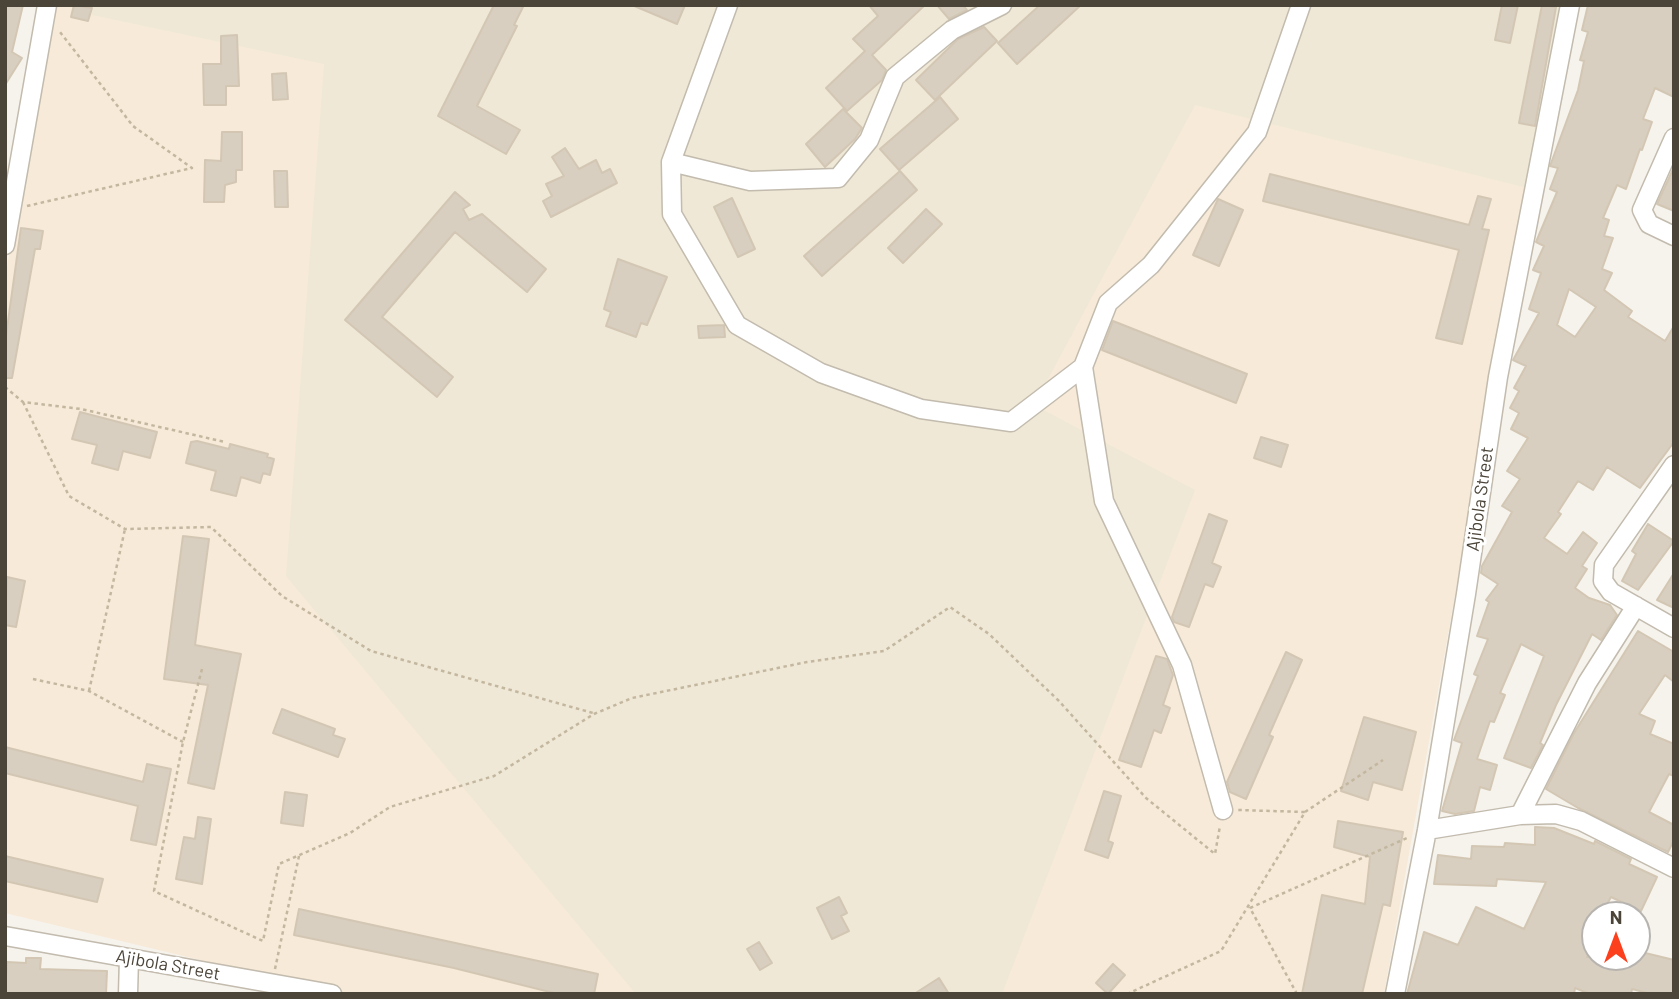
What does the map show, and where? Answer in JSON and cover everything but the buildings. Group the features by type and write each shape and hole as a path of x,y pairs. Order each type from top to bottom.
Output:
{"street":[{"path":"728,5 671,162 672,214 737,325 821,373 921,409 1011,422 1083,367"},
{"path":"671,162 750,181 838,178 869,140 895,77 952,30 1002,5"},
{"path":"1223,810 1182,665 1104,501 1083,367 1108,303 1151,265 1257,132 1301,5"},
{"name":"Ajibola Street","path":"1395,994 1427,830 1498,377 1570,5"},
{"path":"5,245 46,9"},
{"path":"1674,138 1642,210 1648,224 1674,236"},
{"path":"1674,465 1604,565 1604,582 1611,592 1674,628"},
{"path":"1520,815 1587,683 1636,606"},
{"path":"1427,830 1520,815 1556,814 1581,821 1673,868"},
{"name":"Ajibola Street","path":"5,936 272,983 303,991 332,994"},
{"path":"128,994 130,958"}],"path":[{"path":"12,209 192,168 133,126 46,9"},
{"path":"5,387 23,402 69,496 125,529 211,527 282,596 371,651 594,714"},
{"path":"23,402 81,409 225,442"},
{"path":"89,691 125,529"},
{"path":"272,983 298,856 350,833 390,807 494,776 594,714 632,698 807,662 884,651 950,607 989,635 1059,701 1146,798 1215,854 1223,810 1305,812"},
{"path":"202,669 183,742 154,891 263,941 278,864 350,833"},
{"path":"33,679 89,691 183,742"},
{"path":"1127,994 1222,951 1305,812 1383,760"},
{"path":"1250,908 1427,830"},
{"path":"1250,908 1297,994"}],"shaded area":[{"path":"50,5 1560,5 1384,994 341,994 5,913 5,279"},
{"path":"93,5 1564,5 1527,188 1195,105 1034,405 1195,490 1002,994 636,994 286,576 324,64 92,15"}]}
